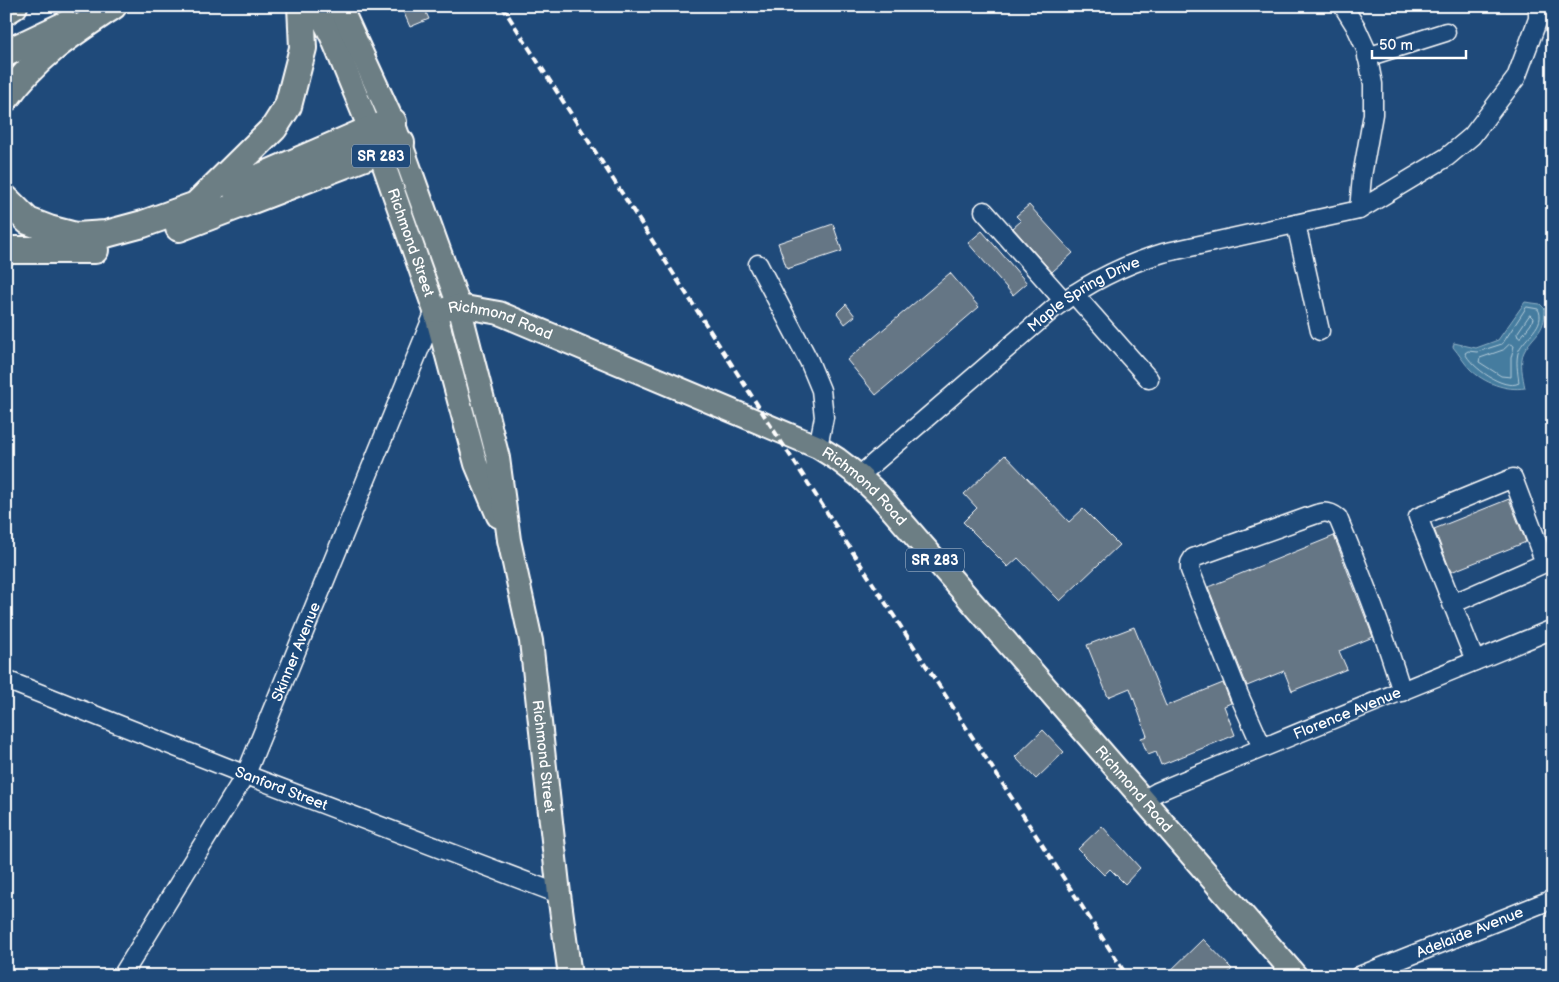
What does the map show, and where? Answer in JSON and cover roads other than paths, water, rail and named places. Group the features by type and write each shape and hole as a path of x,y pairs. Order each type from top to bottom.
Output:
{"highway":[{"path":"6,11 14,6"},
{"path":"6,53 104,6"},
{"path":"6,98 17,82 37,61 61,41 113,6"},
{"path":"196,205 274,128 288,106 303,48 301,6"},
{"path":"6,199 28,221 48,229 76,236 106,234 143,224 386,137"},
{"path":"6,250 103,250 143,241 386,137"}],"main road":[{"name":"Richmond Street","path":"316,6 386,137 459,306 498,458 509,540 531,641 570,976"},
{"name":"Richmond Street","path":"340,6 386,137 436,311 476,464 509,540"},
{"name":"Richmond Road","path":"436,311 459,306 498,313 818,447 859,476 880,496 1296,976"}],"street":[{"path":"1343,6 1356,27 1366,49 1373,84 1373,114 1362,176 1359,210"},
{"name":"Maple Spring Drive","path":"859,476 1069,297 1113,271 1138,260 1163,253 1359,210 1447,157 1472,136 1516,78 1538,19 1538,6"},
{"path":"1368,58 1446,32"},
{"path":"984,211 1149,379"},
{"path":"1296,224 1320,331"},
{"path":"758,264 809,360 821,390 824,417 818,447"},
{"name":"Skinner Avenue","path":"122,976 246,774 436,311"},
{"path":"1452,604 1545,563 1513,478 1418,517 1452,604 1476,661"},
{"path":"1262,747 1239,695 1190,570 1193,558 1326,511 1332,513 1338,518 1366,585 1402,692"},
{"name":"Florence Avenue","path":"1143,800 1157,792 1262,747 1402,692 1553,629"},
{"name":"Sanford Street","path":"6,680 559,894"},
{"name":"Adelaide Avenue","path":"1359,976 1553,899"}],"water":[{"path":"1525,302 1540,304 1545,309 1541,329 1524,352 1522,370 1525,388 1518,389 1496,385 1470,369 1453,347 1454,343 1476,348 1498,340"}],"railway":[{"path":"502,6 1127,976"}]}
